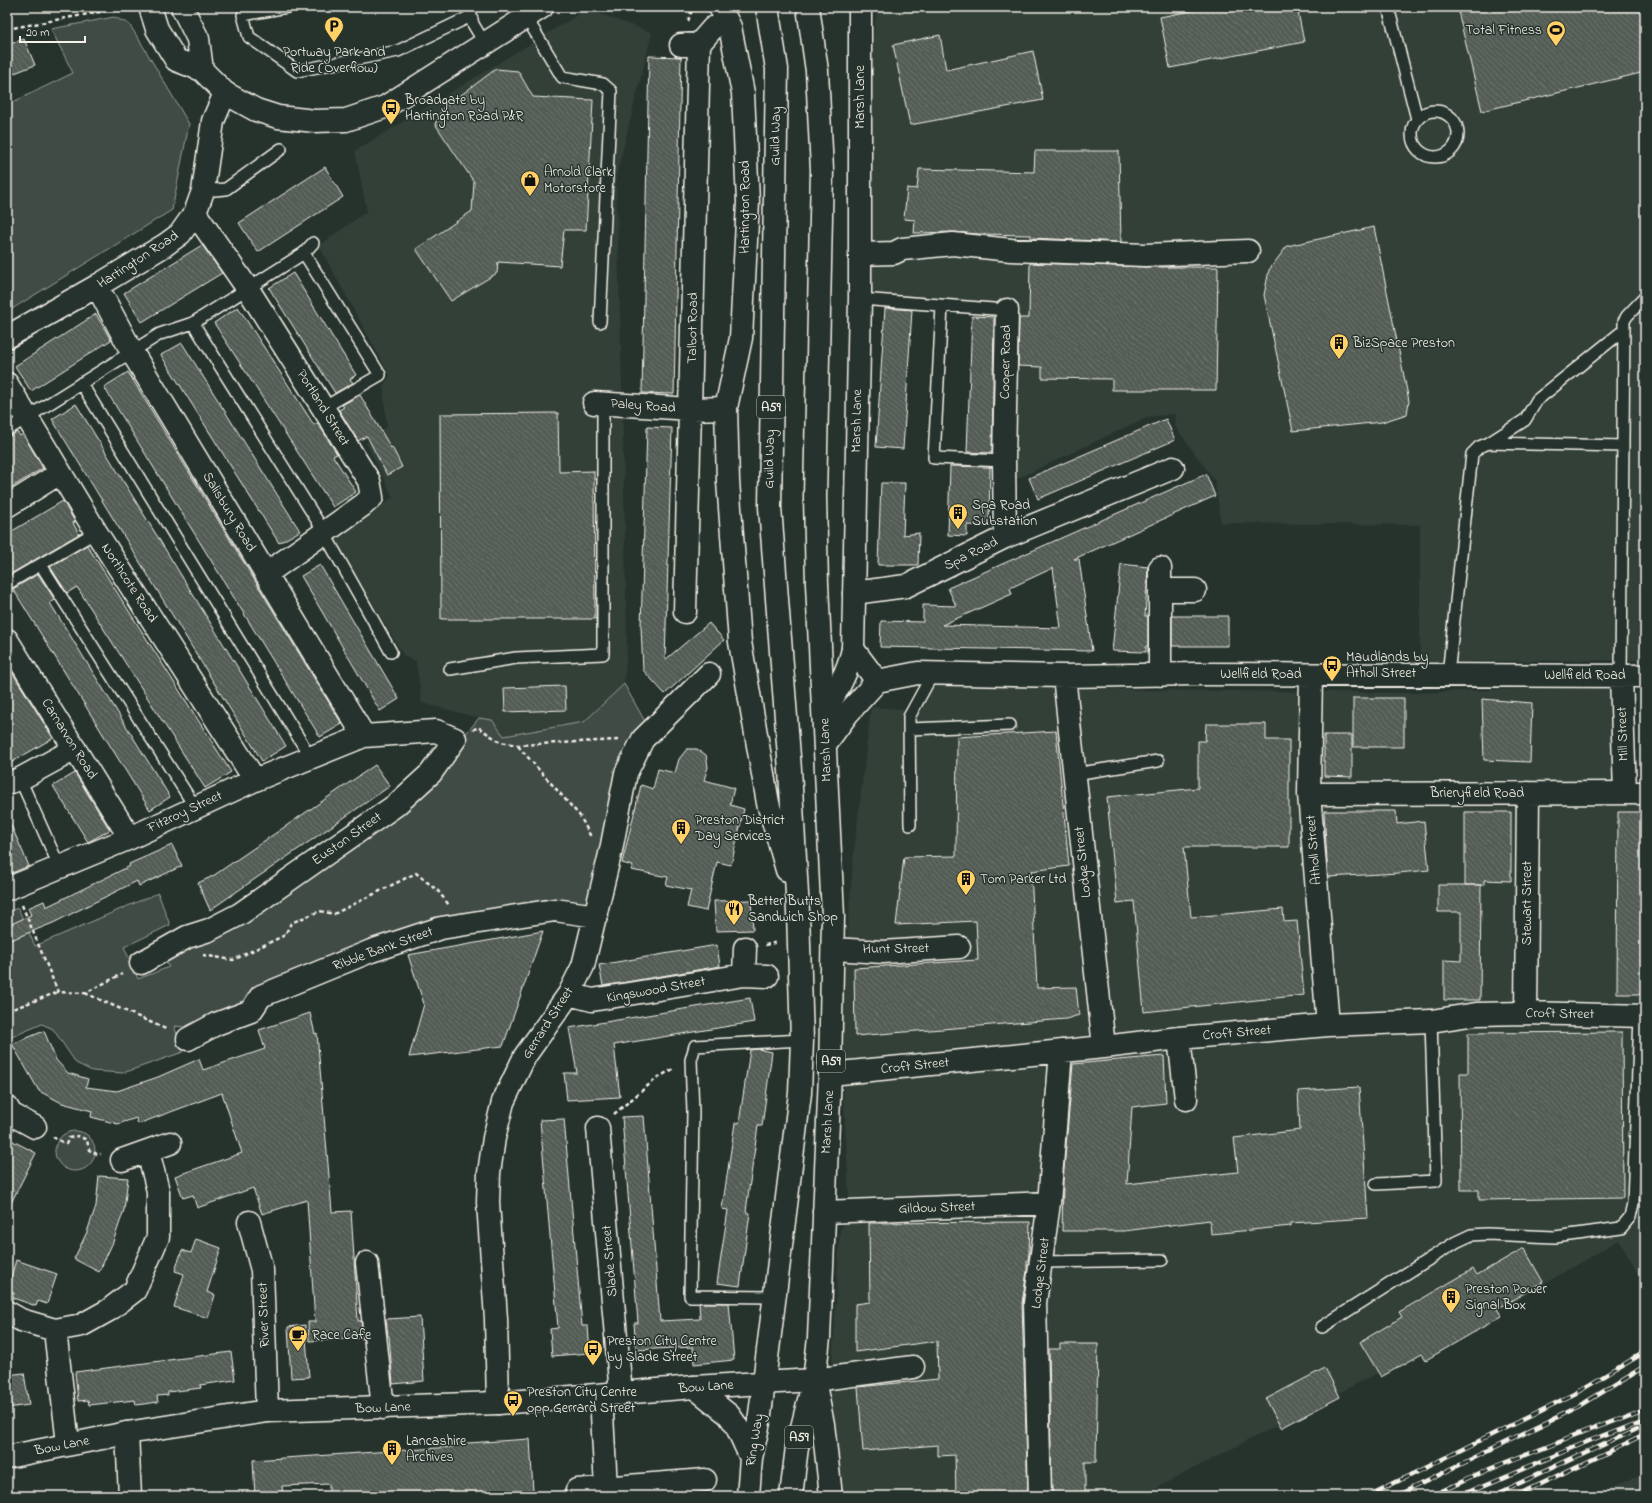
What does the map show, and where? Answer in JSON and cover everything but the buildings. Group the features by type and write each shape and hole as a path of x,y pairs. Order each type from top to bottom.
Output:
{"main road":[{"path":"150,7 157,29 176,60 202,70 225,93 256,110 278,118 314,121 346,120 384,107 534,12"},
{"path":"182,7 198,39 202,70"},
{"name":"Hartington Road","path":"720,7 730,27 743,93 748,202 741,338 726,408 728,481 740,642 768,803 798,912"},
{"name":"Guild Way","path":"767,7 777,69 770,507 790,770 798,912"},
{"name":"A59","path":"808,7 813,33 817,71 822,170 815,497 818,600 824,713"},
{"name":"Marsh Lane","path":"831,1496 823,1424 814,1380 819,1338 830,1074 833,949 824,713 838,690 850,663 853,649 860,299 860,7"},
{"name":"Talbot Road","path":"685,612 691,409 698,39"},
{"name":"Hartington Road","path":"7,337 97,286 165,245 180,234 195,214 203,191 213,121 225,93"},
{"name":"Portland Street","path":"195,214 248,289 369,481 372,497 266,574"},
{"path":"860,254 894,253 902,249 953,244 1011,250 1145,255 1248,251"},
{"name":"Salisbury Road","path":"97,286 132,352 364,736"},
{"name":"Cooper Road","path":"1005,537 1004,461 1007,310"},
{"name":"Northcote Road","path":"7,384 96,532 255,780"},
{"name":"Paley Road","path":"599,403 691,409 726,408"},
{"name":"Spa Road","path":"854,592 906,586 1005,537 1173,468"},
{"path":"7,506 60,473"},
{"path":"1160,568 1160,675"},
{"path":"1160,590 1195,590"},
{"name":"Carnarvon Road","path":"7,640 130,838"},
{"path":"826,743 848,712 877,681 853,649"},
{"name":"Wellfield Road","path":"877,681 918,673 1064,676 1197,674 1645,676"},
{"name":"Gerrard Street","path":"498,1403 496,1319 488,1202 489,1173 494,1138 503,1102 525,1056 569,994 583,966 611,850 626,773 643,739 709,674"},
{"name":"Atholl Street","path":"1311,675 1309,794 1328,1025"},
{"name":"Lodge Street","path":"1064,676 1104,1047"},
{"name":"Mill Street","path":"1620,676 1635,793"},
{"path":"364,736 436,731 455,739"},
{"name":"Fitzroy Street","path":"11,888 130,838 255,780 364,736"},
{"name":"Euston Street","path":"141,964 186,937 209,930 240,914 396,805 431,773 455,739"},
{"path":"14,781 75,749"},
{"name":"Stewart Street","path":"1526,1013 1528,793"},
{"name":"Brieryfield Road","path":"1309,794 1635,793"},
{"name":"Ribble Bank Street","path":"188,1039 216,1024 251,1011 261,996 371,951 441,928 555,910 596,916"},
{"name":"A59","path":"762,1384 775,1297 800,1093 802,1040 798,912"},
{"name":"Hunt Street","path":"833,949 883,952 959,947"},
{"path":"744,975 745,948"},
{"name":"Kingswood Street","path":"569,994 592,1000 744,975 768,976"},
{"name":"Croft Street","path":"830,1074 1104,1047 1179,1038 1328,1025 1431,1021 1476,1014 1526,1013 1643,1016"},
{"path":"1179,1038 1186,1099"},
{"name":"Lodge Street","path":"1040,1496 1035,1303 1042,1262 1049,1203 1061,1051"},
{"path":"8,1112 35,1127"},
{"name":"Slade Street","path":"598,1128 611,1395 606,1488"},
{"path":"122,1160 170,1143"},
{"path":"7,1312 21,1320 55,1330 82,1325 109,1310 135,1290 158,1236 158,1191 148,1151"},
{"name":"Gildow Street","path":"824,1212 1049,1203"},
{"name":"River Street","path":"249,1222 262,1270 268,1411"},
{"path":"367,1263 384,1408"},
{"path":"55,1330 68,1444"},
{"path":"762,1384 814,1380 914,1367"},
{"name":"A59","path":"791,1496 797,1447 814,1380"},
{"name":"Bow Lane","path":"7,1457 127,1433 268,1411 498,1403 762,1384"},
{"name":"Ring Way","path":"748,1496 752,1458 759,1422 762,1384"},
{"path":"694,1388 729,1415 736,1424 752,1458"},
{"path":"127,1433 130,1496"},
{"path":"577,1490 606,1488 635,1491 705,1480"}],"lane":[{"path":"287,7 243,14 249,37 297,71 398,51 470,12 476,31 485,44"},
{"path":"1388,7 1417,119 1412,127 1411,135 1413,142 1417,149 1423,154 1431,157 1438,157 1451,150 1458,138 1458,130 1451,116 1436,110 1429,111 1417,119"},
{"path":"534,12 562,77 603,84 611,92 600,322"},
{"path":"203,191 226,189 281,149"},
{"path":"7,430 160,334 193,323 304,253 313,244"},
{"path":"304,253 380,375 323,408"},
{"path":"1620,676 1624,321 1645,297"},
{"name":"Cooper Road","path":"860,299 1007,310"},
{"path":"942,306 934,458 1004,461"},
{"path":"193,323 324,533 391,652"},
{"path":"1490,444 1525,420 1537,400 1624,330"},
{"path":"81,384 311,758"},
{"path":"450,669 516,658 603,654 599,403"},
{"path":"1448,675 1472,454 1479,447 1490,444 1623,446"},
{"path":"7,584 96,532"},
{"path":"41,565 195,807"},
{"path":"910,825 909,717 933,673"},
{"path":"909,729 1010,725"},
{"path":"1074,774 1158,761"},
{"path":"14,781 60,868"},
{"path":"1322,1327 1456,1242 1471,1235 1487,1234 1555,1237 1621,1228 1630,1217 1633,1203 1643,1016"},
{"path":"1376,1184 1436,1182 1431,1021"},
{"path":"775,1297 690,1296 693,1112 691,1060 695,1046 802,1040"},
{"path":"1042,1262 1162,1260"}],"path":[{"path":"7,29 126,7"},
{"path":"455,739 478,727 500,742 518,745 643,739"},
{"path":"518,745 580,816 595,843 611,850"},
{"path":"186,937 195,952 209,957 219,957 232,960 285,936 291,923 320,911 334,914 416,873 438,891 457,914 459,924"},
{"path":"11,888 58,992"},
{"path":"84,993 141,964"},
{"path":"7,1011 58,992 84,993 188,1039"},
{"path":"598,1128 635,1095 657,1078 691,1060"},
{"path":"35,1127 66,1144 69,1138 78,1136 87,1140 90,1150 122,1160"}],"shaded area":[{"path":"877,7 1645,7 1645,660 1420,662 1420,525 1221,523 1215,481 1175,426 1176,414 1147,417 1004,485 1007,310 860,299 860,161"},
{"path":"587,9 652,33 616,177 627,649 624,684 584,722 504,736 492,720 422,703 416,661 404,656 334,539 393,497 366,443 387,427 383,386 390,376 319,246 367,211 355,151"},
{"path":"114,17 129,24 189,124 172,210 7,312 7,105 73,73 51,29"},
{"path":"929,678 1141,690 1413,693 1633,684 1635,788 1645,788 1645,1271 1639,1274 1619,1240 1508,1305 1162,1485 1148,1496 839,1496 829,1419 840,1230 850,1214 840,1032 853,860 871,707 914,710"},
{"path":"624,684 647,725 593,910 463,920 249,1009 195,1028 174,1026 183,1052 123,1073 92,1071 76,1063 53,1029 42,1024 7,1039 7,912 18,908 35,946 158,893 170,925 124,947 138,979 169,967 163,958 239,921 458,743 479,718 492,720 504,736 584,722"},
{"path":"79,1131 86,1134 92,1140 95,1151 94,1159 86,1168 79,1171 71,1171 64,1168 56,1159 55,1147 58,1140 67,1132"},
{"path":"1645,1473 1645,1496 1595,1496"}],"railway":[{"path":"1368,1496 1574,1394 1645,1352"},
{"path":"1396,1496 1578,1407 1645,1366"},
{"path":"1431,1496 1492,1468 1645,1409"},
{"path":"1459,1496 1645,1419"},
{"path":"1492,1496 1637,1428"},
{"path":"1515,1496 1645,1434"}],"place":[{"name":"Portway Park and Ride (Overflow)","path":"334,43"},
{"name":"Total Fitness","path":"1556,47"},
{"name":"Broadgate by Hartington Road P&R","path":"391,125"},
{"name":"Arnold Clark Motorstore","path":"530,197"},
{"name":"BizSpace Preston","path":"1339,360"},
{"name":"Spa Road Substation","path":"958,530"},
{"name":"Maudlands by Atholl Street","path":"1332,682"},
{"name":"Preston District Day Services","path":"681,845"},
{"name":"Tom Parker Ltd","path":"966,896"},
{"name":"Better Butts Sandwich Shop","path":"734,926"},
{"name":"Preston Power Signal Box","path":"1451,1314"},
{"name":"Race Cafe","path":"298,1352"},
{"name":"Preston City Centre by Slade Street","path":"593,1366"},
{"name":"Preston City Centre opp Gerrard Street","path":"513,1417"},
{"name":"Lancashire Archives","path":"392,1466"}]}
